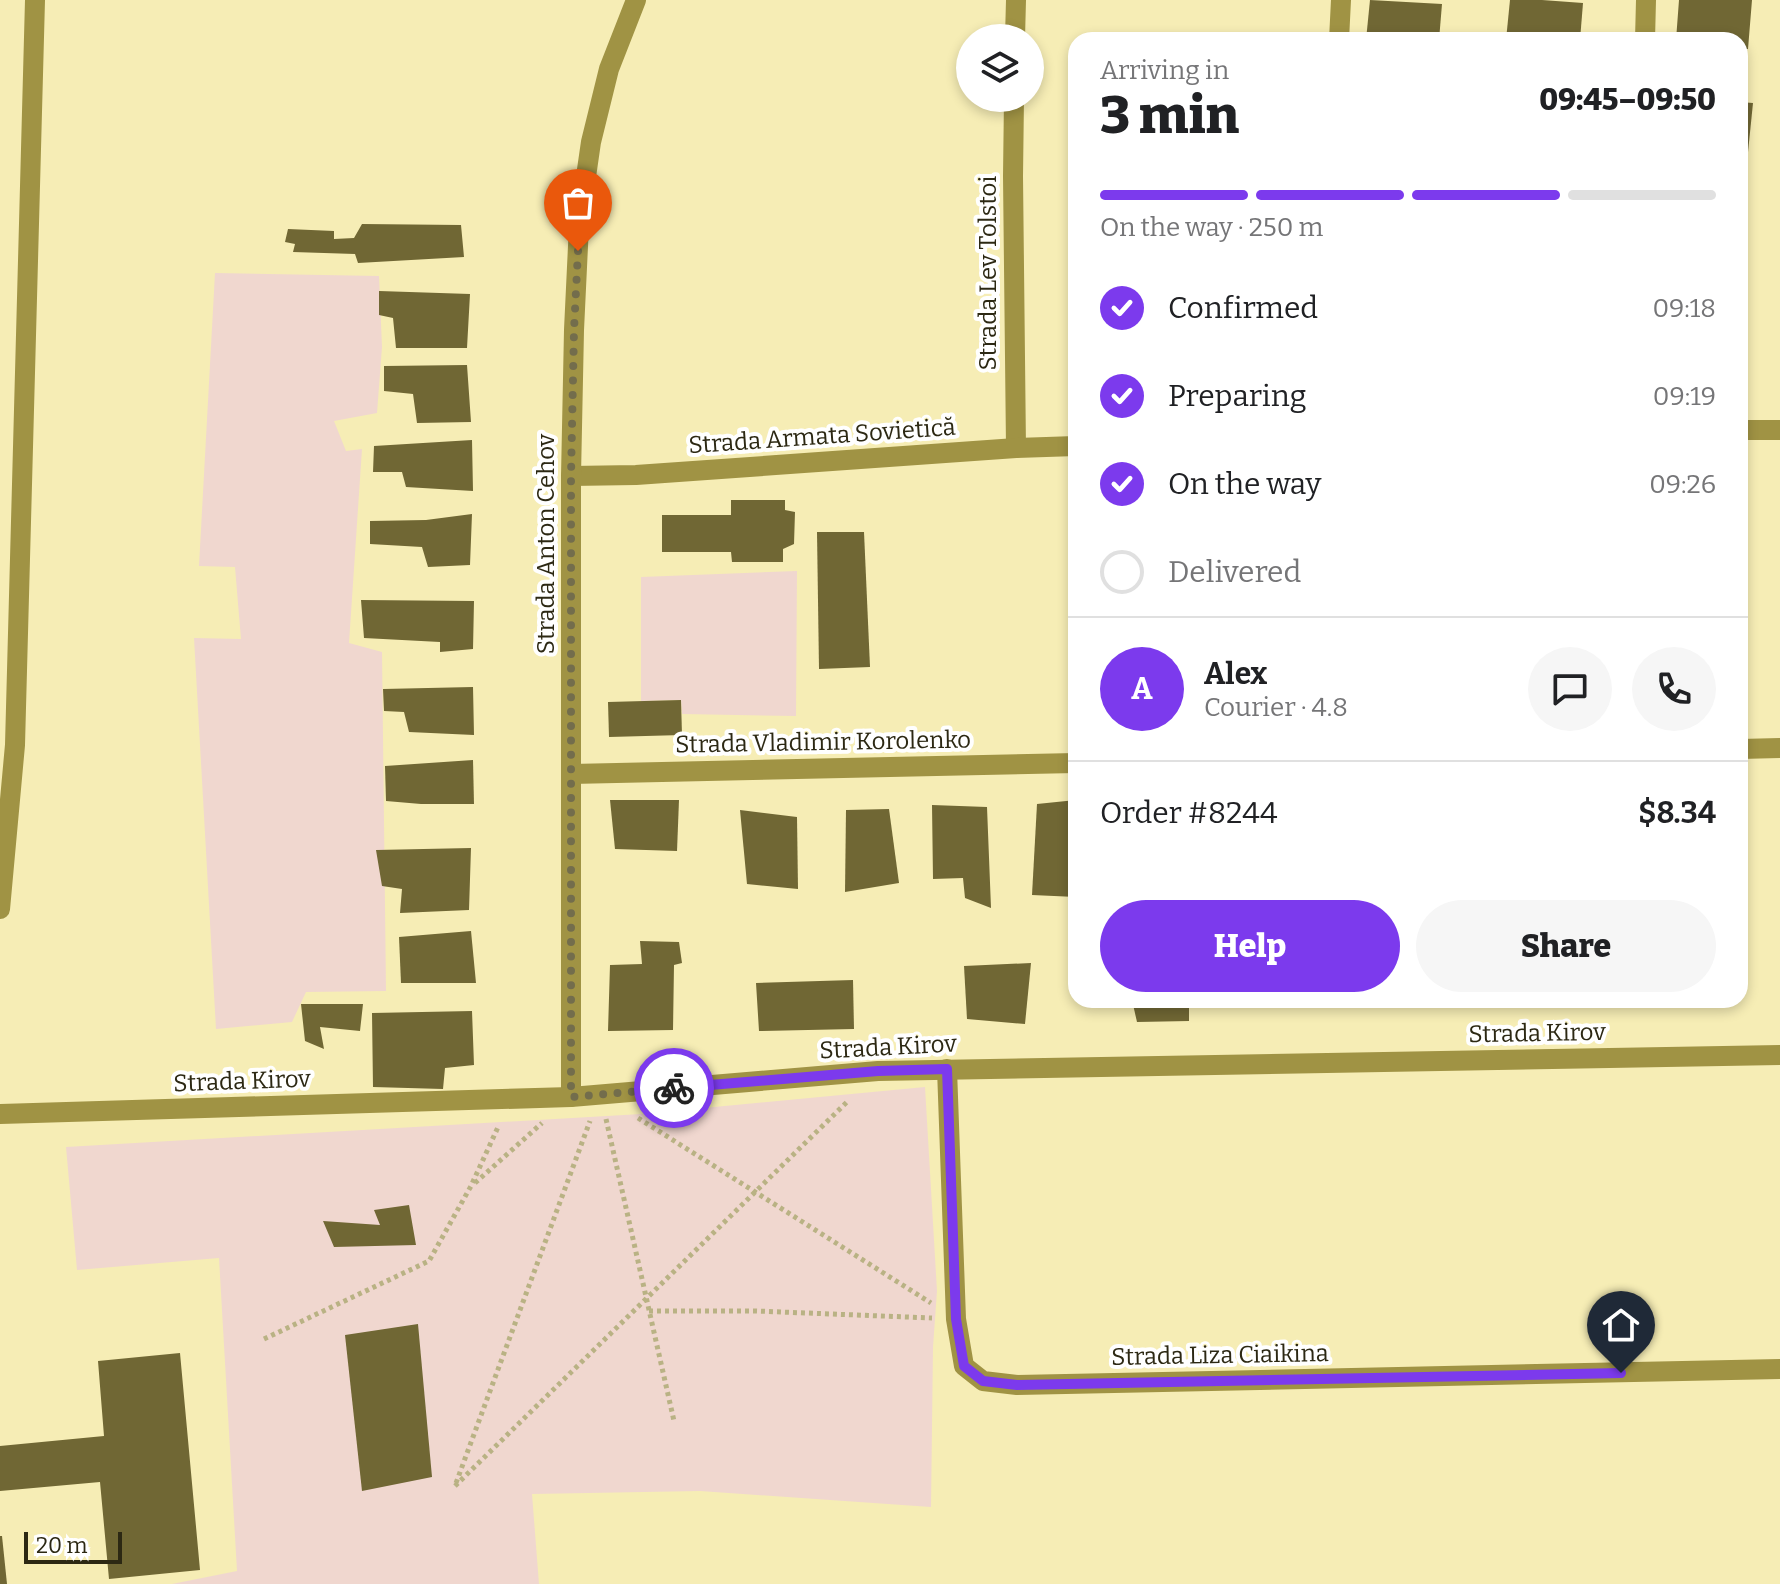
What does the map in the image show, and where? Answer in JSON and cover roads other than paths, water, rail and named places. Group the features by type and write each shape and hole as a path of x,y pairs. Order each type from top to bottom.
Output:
{"street":[{"path":"0,909 16,730 35,0"},
{"name":"Strada Anton Cehov","path":"571,1097 571,476 579,225 591,142 609,69 636,0"},
{"path":"1015,24 1016,0"},
{"path":"1339,32 1341,0"},
{"path":"1645,32 1646,0"},
{"name":"Strada Lev Tolstoi","path":"1014,112 1016,448"},
{"path":"1748,430 1780,430"},
{"name":"Strada Armata Sovietică","path":"571,476 636,475 1068,446"},
{"path":"1748,749 1780,748"},
{"name":"Strada Vladimir Korolenko","path":"571,774 1068,763"},
{"name":"Strada Kirov","path":"0,1114 571,1097 878,1071 1780,1055"},
{"name":"Strada Liza Ciaikina","path":"947,1069 956,1319 964,1366 983,1381 1017,1385 1780,1369"}]}
